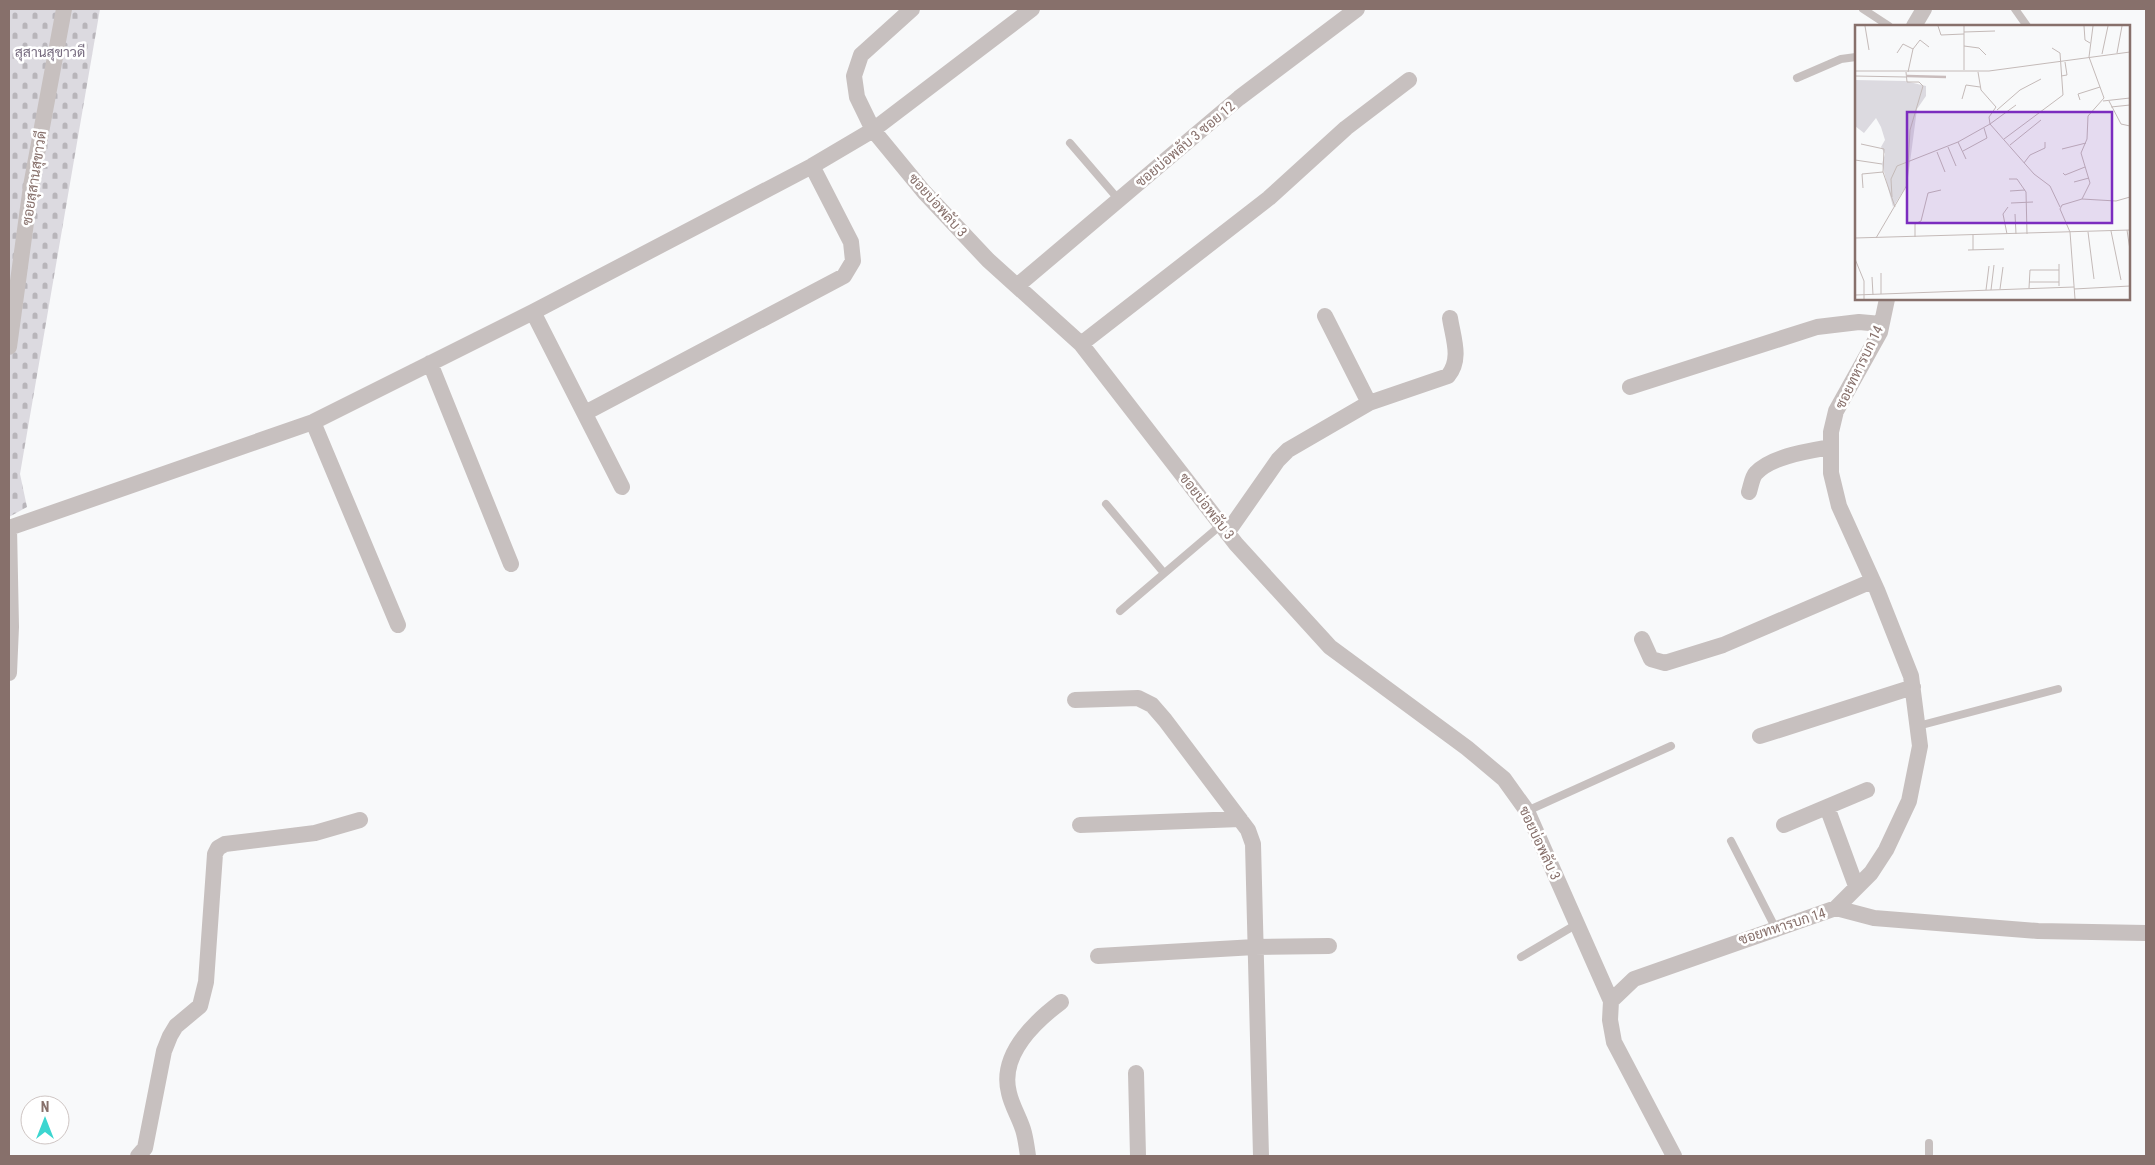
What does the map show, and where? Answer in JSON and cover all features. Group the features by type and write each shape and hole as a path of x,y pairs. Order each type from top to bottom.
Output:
{"street":[{"name":"ซอยสุสานสุขาวดี","path":"9,347 31,186 64,9"},
{"name":"ซอยบ่อพลับ 3","path":"912,9 861,55 854,76 857,97 873,130 924,192 988,260 1081,344 1224,529 1330,647 1467,748 1504,779 1527,811 1611,1001"},
{"path":"9,673 11,627 9,528 313,422 533,312 812,166 873,130 1032,9"},
{"name":"ซอยบ่อพลับ 3 ซอย 12","path":"1017,286 1239,98 1357,9"},
{"path":"1915,25 1924,9"},
{"path":"1081,344 1268,198 1346,128 1409,80"},
{"path":"585,413 844,276 854,260 851,242 812,166"},
{"name":"ซอยทหารบก 14","path":"1611,1001 1634,979 1836,908 1870,873 1886,850 1909,801 1920,746 1911,676 1839,506 1831,473 1832,432 1836,411 1880,332 1886,300"},
{"path":"533,312 622,487"},
{"path":"1325,316 1368,403"},
{"path":"1224,529 1288,450 1368,403 1448,376 1456,362 1450,318"},
{"path":"1630,387 1817,327 1859,322 1881,324"},
{"path":"430,363 511,564"},
{"path":"313,422 398,625"},
{"path":"1749,492 1754,474 1764,467 1788,456 1831,447"},
{"path":"1642,639 1651,659 1666,663 1723,645 1872,581"},
{"path":"1760,736 1913,687"},
{"path":"1075,700 1138,698 1152,705 1248,830 1253,844 1261,1156"},
{"path":"1784,825 1867,790"},
{"path":"1827,807 1856,886"},
{"path":"1080,825 1240,819"},
{"path":"138,1156 145,1148 164,1051 170,1036 176,1026 200,1006 206,982 215,854 218,848 225,844 315,833 360,820"},
{"path":"1836,908 1874,918 2038,931 2146,933"},
{"path":"1098,956 1255,947 1330,946"},
{"path":"1611,1001 1610,1020 1614,1042 1674,1156"},
{"path":"1028,1156 1024,1132 1009,1096 1007,1075 1013,1051 1045,1014 1061,1002"},
{"path":"1136,1073 1138,1156"}],"lane":[{"path":"1863,9 1887,25"},
{"path":"2015,9 2025,25"},
{"path":"1797,78 1840,59 1855,57"},
{"path":"1070,143 1119,200"},
{"path":"1106,504 1164,573"},
{"path":"1120,611 1164,573 1224,529"},
{"path":"1918,726 2058,689"},
{"path":"1527,811 1671,746"},
{"path":"1731,841 1776,929"},
{"path":"1521,957 1577,924"},
{"path":"1929,1143 1930,1156"}],"green space":[{"name":"สุสานสุขาวดี","path":"9,9 100,9 20,474 27,507 9,517"}]}
